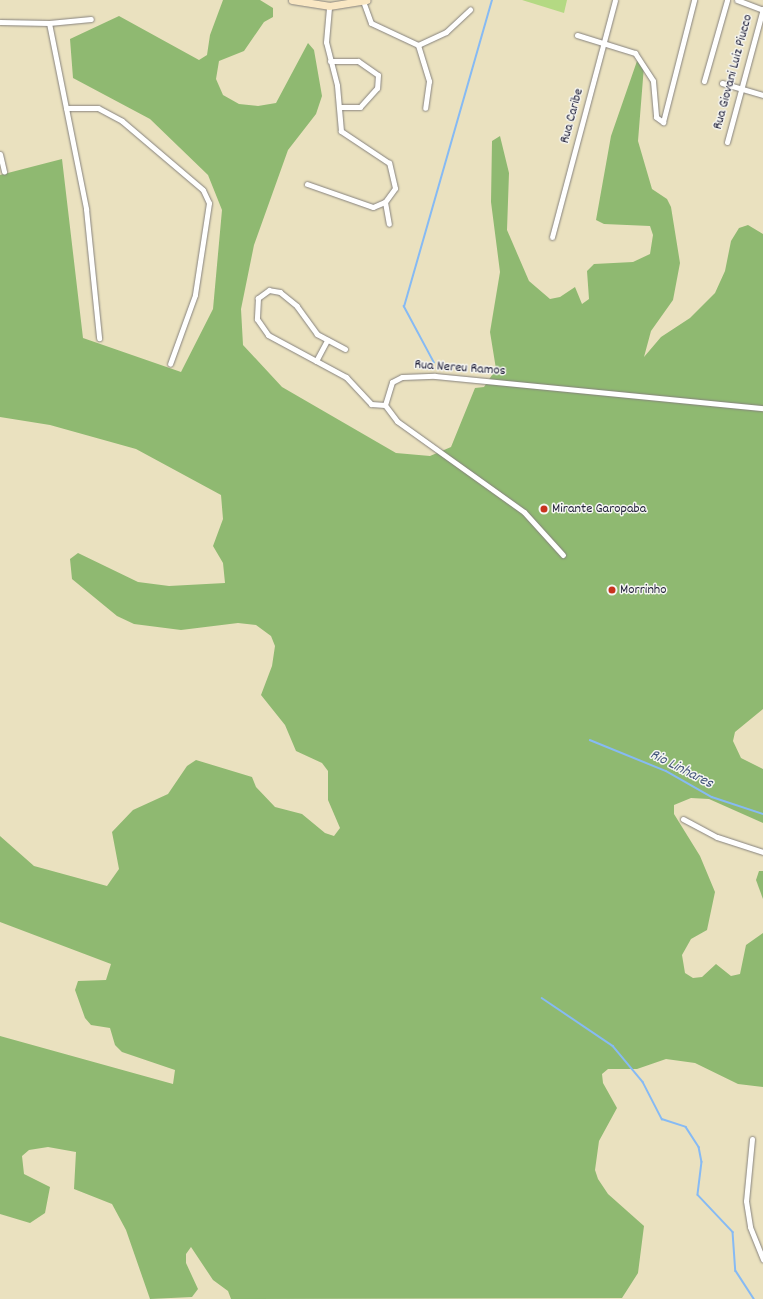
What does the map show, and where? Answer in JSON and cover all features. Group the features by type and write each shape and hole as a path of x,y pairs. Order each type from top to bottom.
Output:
{"main road":[{"path":"292,0 329,6 365,1"}],"street":[{"name":"Rua Caribe","path":"552,237 615,0"},
{"path":"577,35 630,50 638,57 655,87 656,117 660,122 666,119 694,0"},
{"path":"704,81 727,0"},
{"path":"737,0 763,9"},
{"path":"365,1 371,23 418,45 436,38 470,10"},
{"path":"306,184 373,206 385,202 395,188 393,169 344,136 326,31 329,6"},
{"name":"Rua Giovani Luiz Piucco","path":"727,142 763,9"},
{"path":"0,22 49,24 91,19"},
{"path":"49,24 86,209 99,338"},
{"path":"418,45 429,81 425,108"},
{"path":"330,61 358,61 378,75 377,88 360,108 340,107"},
{"path":"722,83 763,95"},
{"path":"66,108 98,108 122,121 203,190 209,203 195,295 170,364"},
{"path":"0,154 4,172"},
{"path":"385,202 389,224"},
{"path":"345,349 327,340 310,327 297,306 280,292 269,290 258,298 257,319 268,335 346,377 371,404 385,404 397,421 531,518 563,555"},
{"path":"316,361 327,340"},
{"name":"Rua Nereu Ramos","path":"385,404 389,387 396,378 436,376 763,408"},
{"path":"683,819 717,837 763,852"},
{"path":"752,1139 746,1201 750,1227 763,1259"}],"green space":[{"path":"223,0 260,0 273,8 273,17 264,22 244,51 219,61 216,79 223,95 239,104 258,106 276,103 308,43 314,50 322,96 316,114 288,150 254,245 241,309 243,345 282,387 396,453 430,456 451,447 475,388 484,387 496,369 490,332 500,272 491,202 492,141 500,136 509,173 507,230 529,281 550,299 560,297 575,287 582,304 589,299 587,271 594,264 633,262 650,254 653,235 650,226 604,224 596,220 611,136 637,61 644,66 638,141 652,189 667,199 671,207 680,263 673,300 651,331 644,357 661,337 690,318 715,293 725,271 731,241 739,228 748,225 763,234 763,709 735,732 733,741 741,758 763,769 763,823 709,799 691,798 674,805 674,814 700,856 715,892 707,930 691,939 682,955 685,973 693,978 702,977 716,964 731,976 740,974 746,945 763,933 763,1087 738,1084 695,1063 666,1059 637,1069 608,1069 602,1074 603,1083 617,1108 599,1141 595,1170 598,1179 608,1194 644,1226 638,1273 622,1298 231,1299 228,1291 213,1280 191,1247 186,1254 186,1263 198,1289 192,1297 150,1299 126,1230 112,1204 74,1189 76,1152 48,1147 29,1150 22,1156 24,1174 50,1187 45,1213 30,1223 0,1214 0,1036 173,1084 175,1070 122,1052 115,1045 110,1028 91,1025 85,1018 75,990 78,981 106,980 111,964 0,922 0,836 34,866 107,886 119,869 112,832 133,810 168,794 187,766 196,760 252,777 256,787 275,807 302,814 325,833 334,836 340,828 328,800 328,771 322,763 296,751 285,725 261,695 272,666 275,646 271,636 256,625 238,623 181,630 134,624 117,616 72,579 70,559 78,553 138,582 169,586 225,583 223,563 213,546 223,519 221,495 136,449 50,425 0,417 0,175 62,159 83,338 181,372 213,309 222,210 208,175 150,119 73,78 70,39 119,16 199,60 207,55 210,35"},
{"path":"522,0 567,0 564,13"},
{"path":"759,871 763,871 763,899 756,880"}],"waterway":[{"path":"434,363 404,307 492,0"},
{"name":"Rio Linhares","path":"590,740 666,771 712,797 763,814"},
{"path":"542,998 613,1046 643,1082 662,1119 686,1127 699,1147 702,1162 698,1195 733,1232 736,1271 754,1299"}],"place":[{"name":"Mirante Garopaba","path":"544,509"},
{"name":"Morrinho","path":"612,590"}]}
